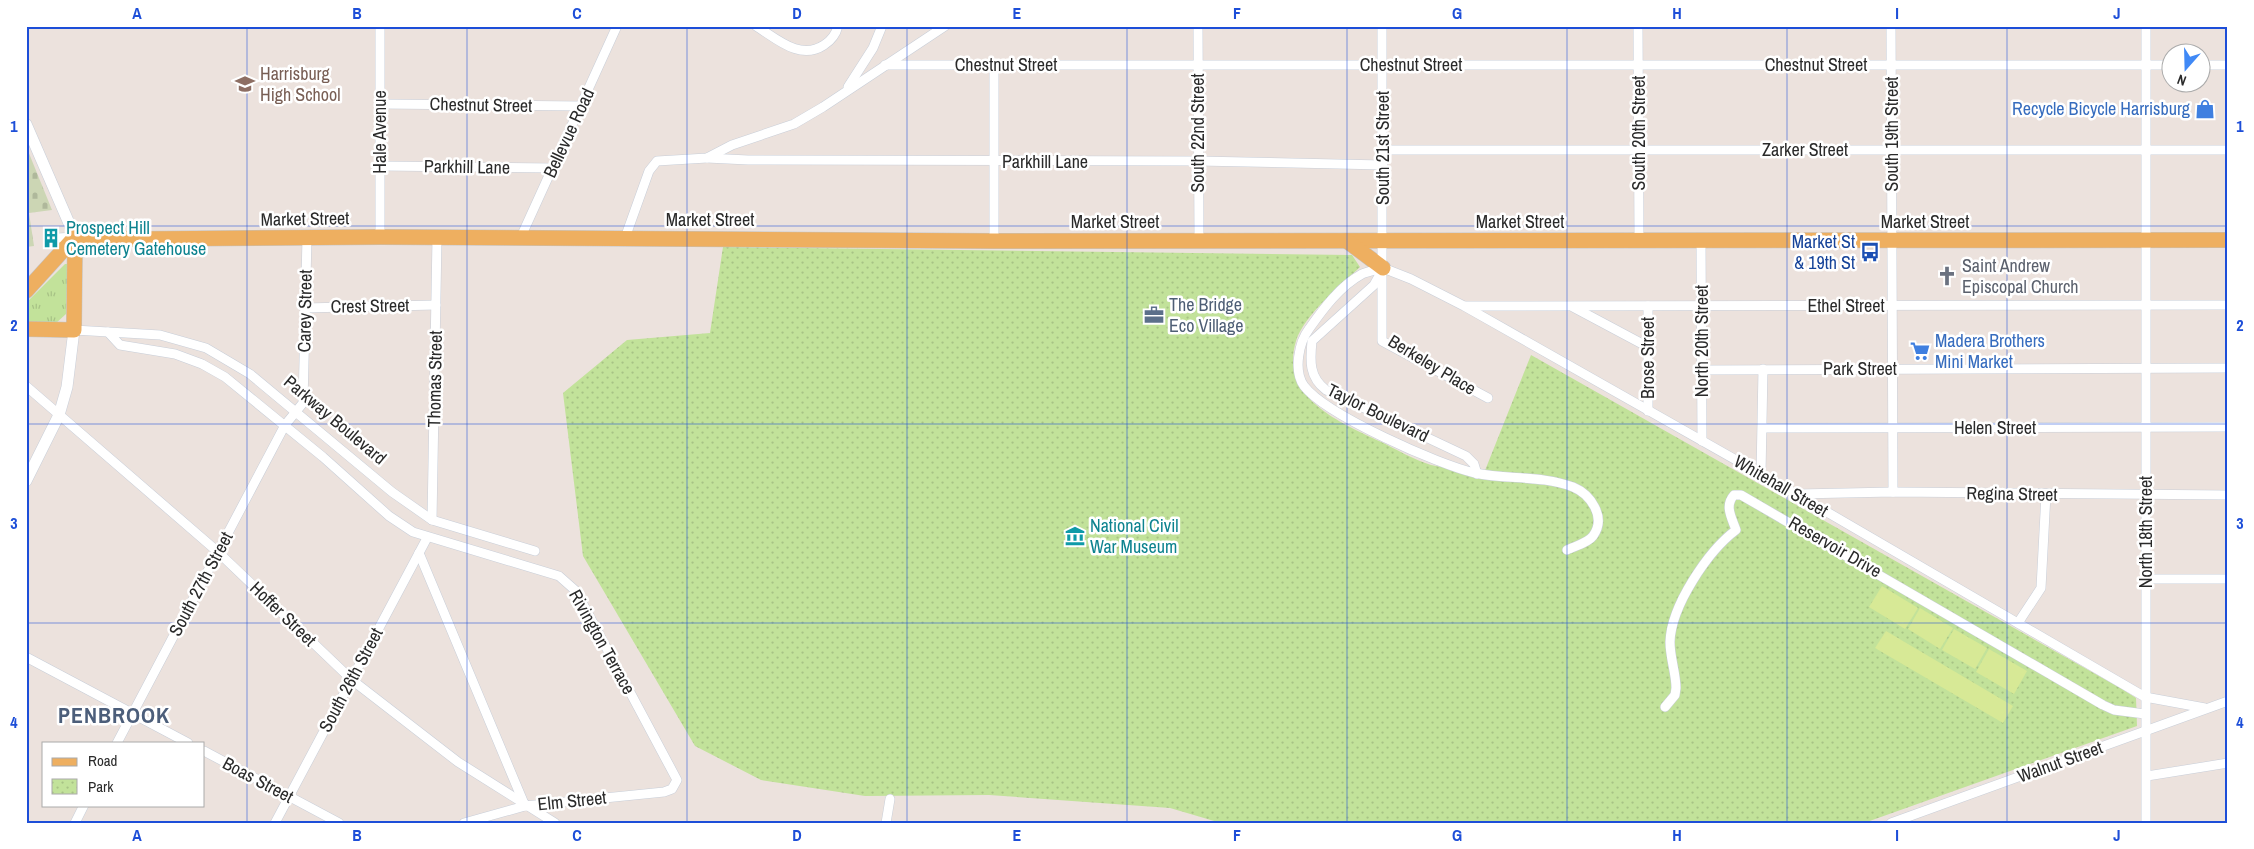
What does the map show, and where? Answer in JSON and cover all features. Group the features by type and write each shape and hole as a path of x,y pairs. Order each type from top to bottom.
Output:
{"main road":[{"name":"Market Street","path":"75,236 133,239 380,237 994,241 2228,240"},
{"path":"26,291 75,236"},
{"path":"74,330 75,236"},
{"path":"1347,241 1383,268"},
{"name":"Parkway Boulevard","path":"26,328 74,330"}],"street":[{"name":"Hale Avenue","path":"380,26 380,237"},
{"name":"Bellevue Road","path":"520,239 617,26"},
{"path":"756,26 796,51 814,51 827,44 836,34 838,26"},
{"path":"846,92 873,48 882,26"},
{"path":"625,238 649,172 657,161 707,158 732,145 794,124 945,26"},
{"name":"South 22nd Street","path":"1198,26 1199,240"},
{"name":"South 21st Street","path":"1382,26 1383,241"},
{"name":"South 20th Street","path":"1638,26 1639,240"},
{"name":"South 19th Street","path":"1891,26 1893,492"},
{"name":"North 18th Street","path":"2146,26 2146,823"},
{"path":"2212,64 2228,64"},
{"name":"Chestnut Street","path":"885,65 2162,65"},
{"path":"994,65 994,241"},
{"name":"Chestnut Street","path":"380,104 581,106"},
{"path":"26,124 75,236 58,238"},
{"name":"Zarker Street","path":"1383,150 2228,150"},
{"name":"Parkhill Lane","path":"707,158 993,162 1198,161 1383,165"},
{"name":"Parkhill Lane","path":"381,166 553,168"},
{"name":"Carey Street","path":"297,412 303,403 307,238"},
{"name":"Thomas Street","path":"432,520 437,238"},
{"name":"North 20th Street","path":"1701,240 1702,441"},
{"path":"1383,241 1383,268"},
{"name":"Whitehall Street","path":"1383,268 1464,306 1796,494 2145,697 2205,708"},
{"name":"Berkeley Place","path":"1383,268 1382,341 1488,398"},
{"name":"Taylor Boulevard","path":"1383,268 1363,274 1337,294 1304,336 1298,358 1303,385 1322,403 1355,422 1435,459 1477,474 1550,481 1574,487 1588,496 1598,511 1597,526 1593,536 1567,550"},
{"name":"Taylor Boulevard","path":"1383,268 1374,286 1312,341 1310,367 1316,382 1326,390 1466,456 1474,464 1477,474"},
{"name":"Crest Street","path":"304,308 436,305"},
{"name":"Ethel Street","path":"1464,306 2228,305"},
{"path":"1572,306 1648,347"},
{"name":"Brose Street","path":"1648,306 1648,411"},
{"path":"26,481 59,415 67,387 74,330"},
{"name":"Parkway Boulevard","path":"74,330 160,335 206,348 250,374 392,492 432,520 534,551"},
{"name":"Parkway Boulevard","path":"108,332 120,345 175,354 202,364 242,389 389,516 413,532 427,538"},
{"name":"Park Street","path":"1702,370 2228,368"},
{"path":"1761,474 1763,370"},
{"name":"Hoffer Street","path":"26,386 218,552 352,680 458,762 525,806 555,823"},
{"name":"South 27th Street","path":"118,742 285,425 297,412"},
{"name":"Helen Street","path":"1762,428 2228,428"},
{"name":"Regina Street","path":"1796,494 1893,492 2228,495"},
{"name":"Reservoir Drive","path":"1666,707 1675,695 1676,688 1670,642 1673,624 1688,588 1712,553 1722,541 1736,530 1729,508 1729,500 1734,495 1742,494 2103,705 2114,710 2146,714"},
{"path":"2018,623 2041,588 2046,494"},
{"name":"South 26th Street","path":"275,823 427,538"},
{"name":"Rivington Terrace","path":"427,538 559,576 568,582 576,591 677,780"},
{"path":"419,553 525,806"},
{"path":"2146,579 2228,579"},
{"path":"26,657 186,742"},
{"name":"Walnut Street","path":"1891,823 2228,701"},
{"name":"Boas Street","path":"205,752 339,823"},
{"path":"2147,776 2228,763"},
{"name":"Elm Street","path":"464,823 525,806 664,792 672,789 677,780"},
{"path":"886,823 890,799"},
{"path":"75,823 84,806"}],"green space":[{"path":"26,146 52,210 29,213 34,246 26,247"},
{"path":"723,247 1352,255 1360,267 1314,311 1300,331 1296,341 1293,361 1296,378 1304,392 1316,405 1331,416 1363,434 1425,463 1444,468 1484,473 1531,355 2122,689 2136,698 2137,726 1864,823 1221,823 1170,808 989,795 865,796 761,780 695,746 583,556 563,393 627,340 710,333"},
{"path":"65,264 68,264 66,314 55,324 26,324 26,303"},
{"path":"1882,586 1918,608 1905,629 1869,607"},
{"path":"1920,608 1953,628 1940,649 1908,629"},
{"path":"1954,629 1987,648 1975,669 1942,650"},
{"path":"1886,631 2013,706 2003,723 1875,648"},
{"path":"1989,649 2027,671 2014,694 1976,672"}],"tunnel":[{"path":"45,239 58,238"}],"place":[{"name":"Harrisburg High School","path":"245,84"},
{"name":"Recycle Bicycle Harrisburg","path":"2205,109"},
{"name":"Prospect Hill Cemetery Gatehouse","path":"51,238"},
{"name":"Market St & 19th St","path":"1870,252"},
{"name":"Saint Andrew Episcopal Church","path":"1947,276"},
{"name":"The Bridge Eco Village","path":"1154,315"},
{"name":"Madera Brothers Mini Market","path":"1920,351"},
{"name":"National Civil War Museum","path":"1075,536"}],"district":[{"name":"PENBROOK","path":"114,715"}]}
